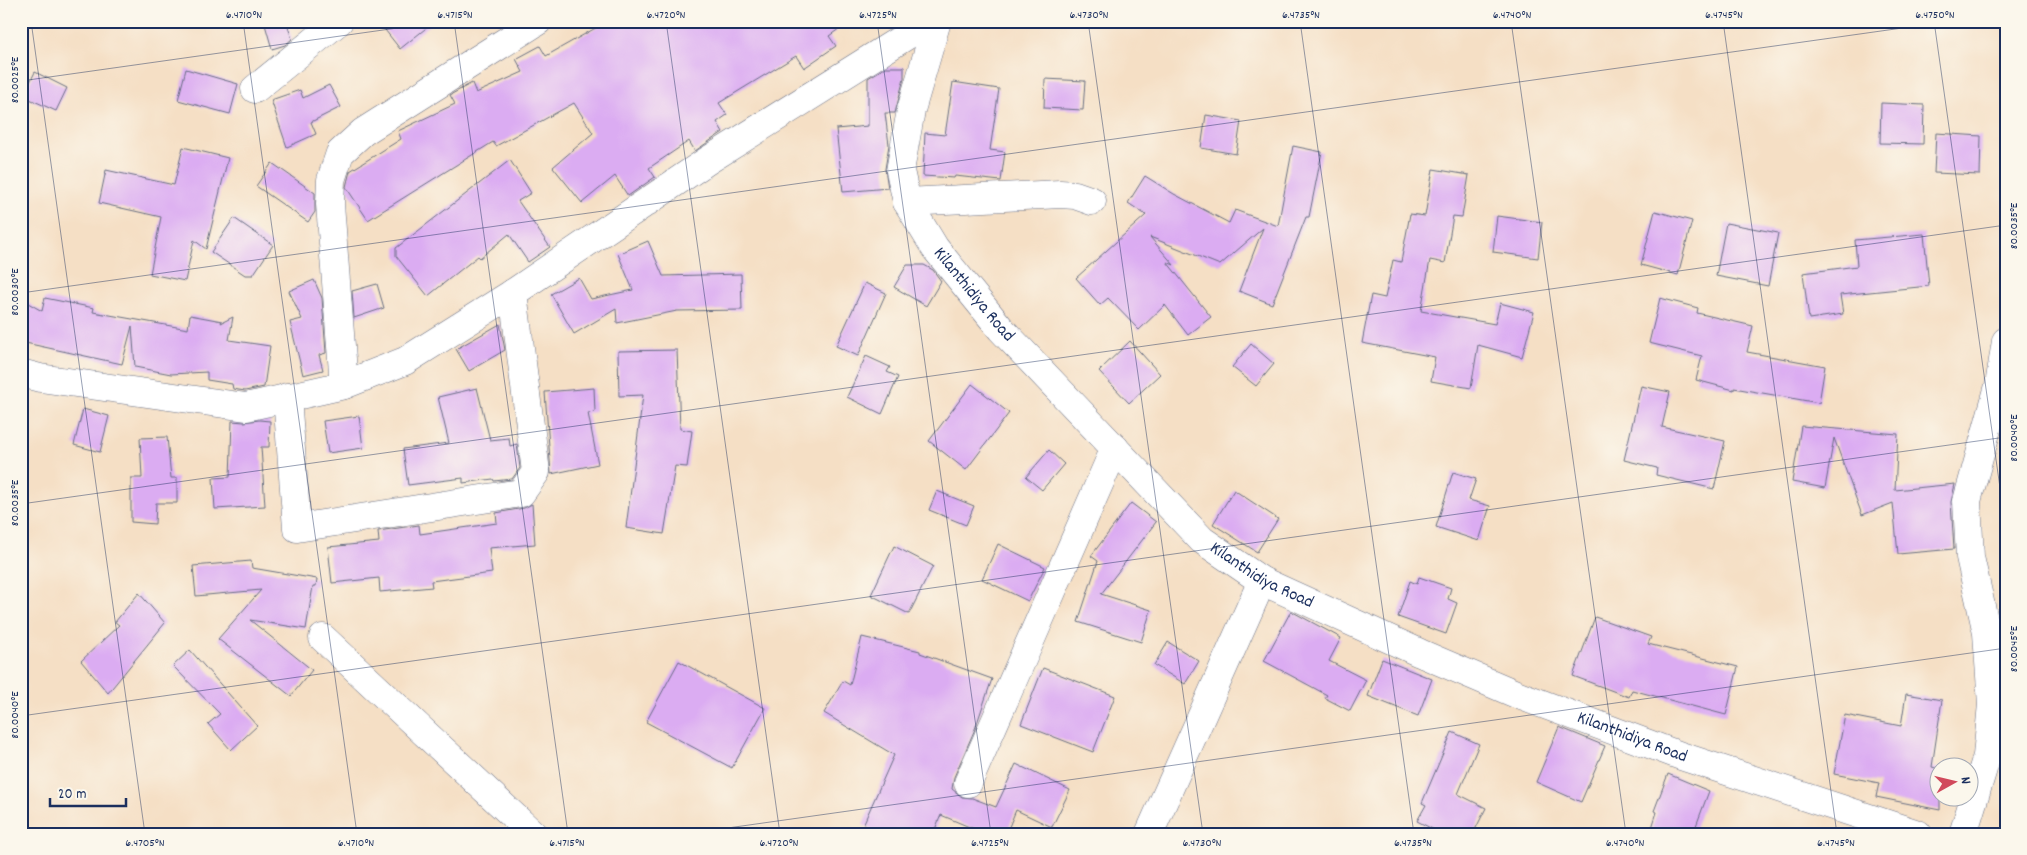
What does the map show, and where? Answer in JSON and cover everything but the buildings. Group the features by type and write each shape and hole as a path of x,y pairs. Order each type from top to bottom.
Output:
{"street":[{"path":"255,89 339,21"},
{"path":"344,385 330,204 331,180 340,153 363,132 538,21"},
{"path":"21,373 40,378 246,407 344,385 405,361 513,293 707,161 930,21"},
{"name":"Kilanthidiya Road","path":"937,21 911,110 900,171 907,202 935,248 1001,329 1202,540 1262,581 1420,653 1516,694 1681,756 1918,834"},
{"path":"907,202 1060,194 1075,195 1092,200"},
{"path":"287,397 297,528 521,493 536,472 513,293"},
{"path":"1963,834 1987,756 1998,732 1992,704 1987,633 1970,557 1967,501 1999,386 2006,341"},
{"path":"968,783 1115,448"},
{"path":"1149,834 1262,581"},
{"path":"323,638 533,834"}]}
